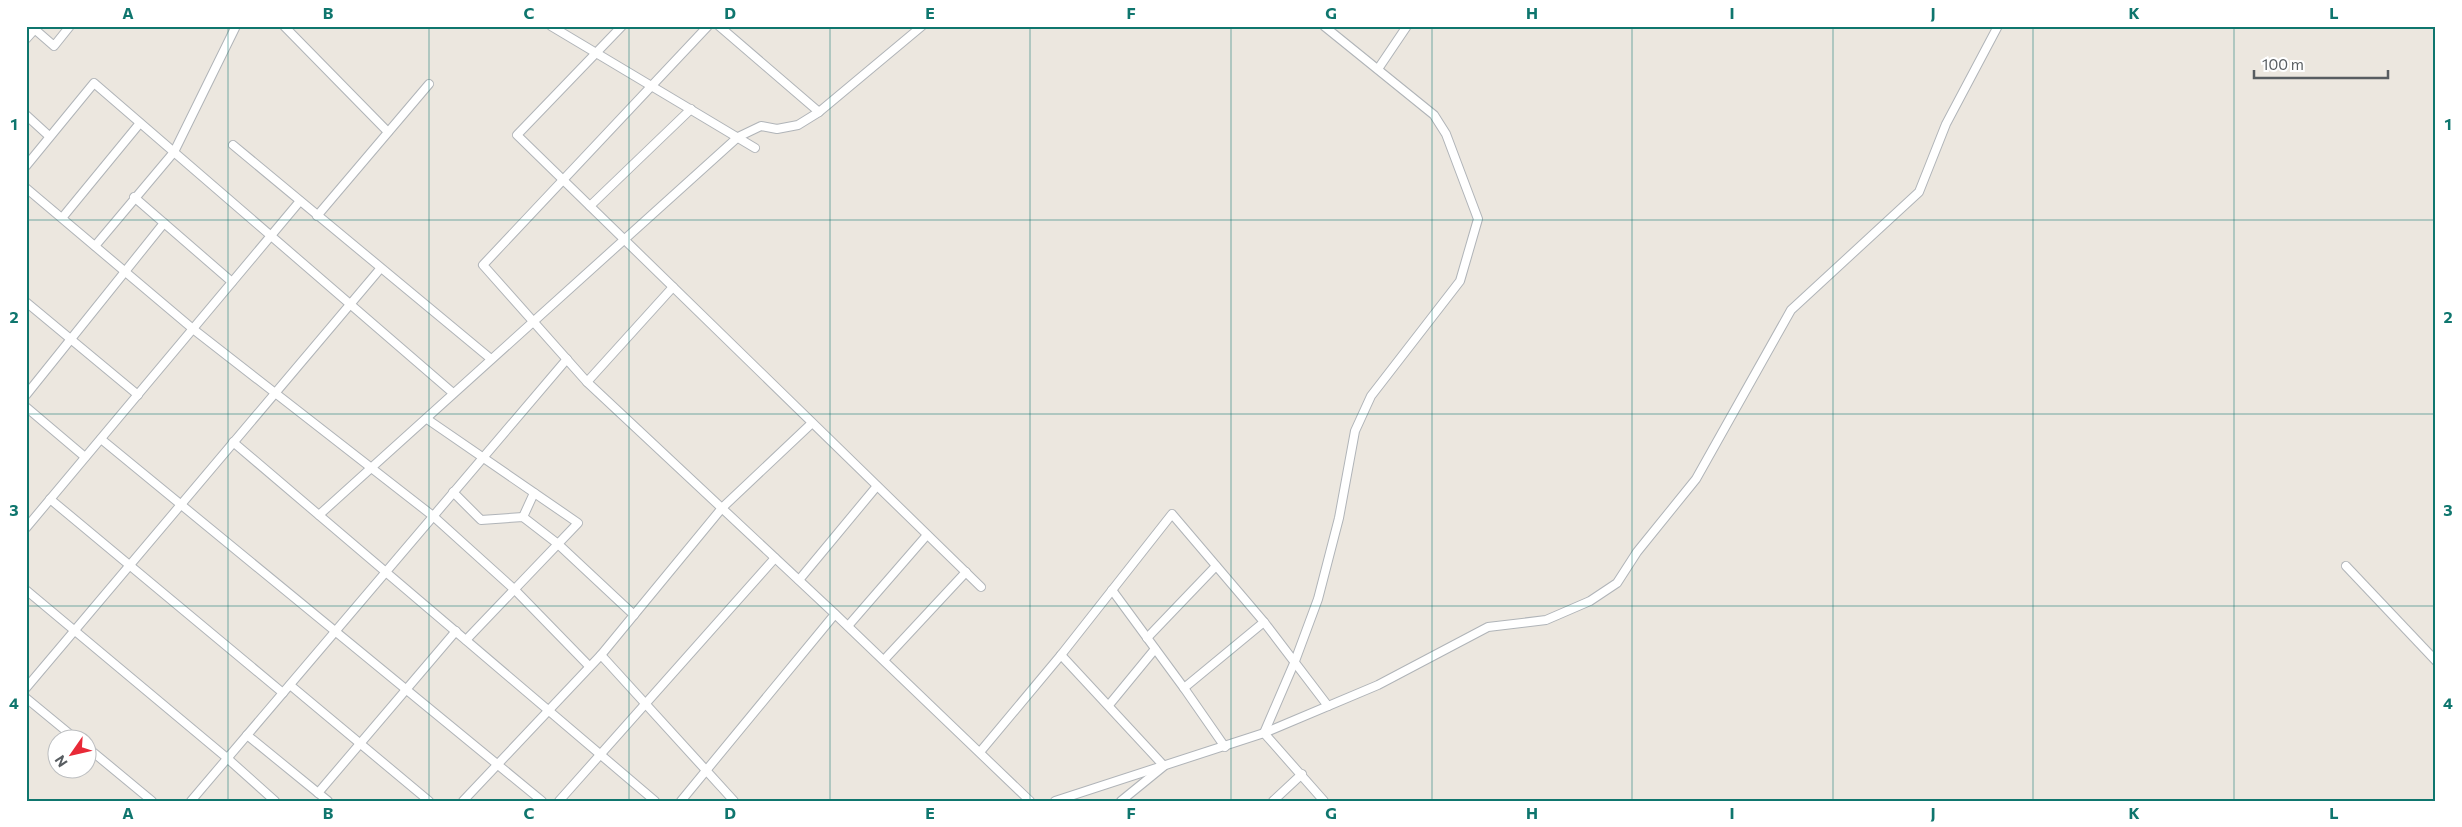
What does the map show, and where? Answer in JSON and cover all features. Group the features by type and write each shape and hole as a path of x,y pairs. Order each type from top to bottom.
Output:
{"street":[{"path":"26,39 33,28 54,46 70,26"},
{"path":"95,246 134,197 174,152 236,26"},
{"path":"284,26 388,132"},
{"path":"551,26 755,148"},
{"path":"622,26 517,135 981,587"},
{"path":"708,26 483,265 587,382 884,660 1030,801"},
{"path":"719,26 819,112"},
{"path":"319,515 427,419 533,320 738,138 761,126 777,129 798,125 819,112 922,26"},
{"path":"1264,733 1296,661 1318,599 1339,518 1355,431 1371,396 1460,280 1478,220 1446,134 1434,115 1324,26"},
{"path":"1378,69 1408,26"},
{"path":"1055,801 1264,733 1378,685 1488,628 1546,620 1590,600 1617,583 1637,552 1696,479 1791,310 1919,192 1946,124 1998,26"},
{"path":"26,166 94,83 453,393"},
{"path":"317,216 429,84"},
{"path":"590,206 691,109"},
{"path":"26,115 49,136"},
{"path":"62,218 140,123"},
{"path":"233,145 380,269 491,359"},
{"path":"26,188 193,329 433,516 515,590 589,666"},
{"path":"134,197 232,282"},
{"path":"26,528 300,202"},
{"path":"26,395 126,273 164,223"},
{"path":"26,688 380,269"},
{"path":"587,382 673,287"},
{"path":"26,302 138,395"},
{"path":"191,801 566,359"},
{"path":"26,407 85,458"},
{"path":"427,419 578,523 466,640"},
{"path":"463,801 601,655 722,508 812,423"},
{"path":"101,439 542,801"},
{"path":"233,442 655,801"},
{"path":"799,580 877,486"},
{"path":"453,492 481,520 523,517 558,544 634,614"},
{"path":"523,517 534,493"},
{"path":"50,499 283,693"},
{"path":"980,752 1061,655 1172,514 1296,661 1328,706"},
{"path":"848,626 927,535"},
{"path":"559,801 775,558"},
{"path":"1147,638 1216,566"},
{"path":"2346,566 2436,661"},
{"path":"884,660 966,572"},
{"path":"26,590 228,758 275,801"},
{"path":"1112,590 1225,747"},
{"path":"681,801 835,614"},
{"path":"1184,688 1264,622"},
{"path":"318,793 456,631"},
{"path":"1109,705 1156,649"},
{"path":"601,655 734,801"},
{"path":"1061,655 1164,766"},
{"path":"290,685 429,801"},
{"path":"26,698 65,730"},
{"path":"1264,733 1324,801"},
{"path":"247,735 328,801"},
{"path":"98,756 152,801"},
{"path":"1121,801 1164,766"},
{"path":"1273,801 1302,774"}]}
